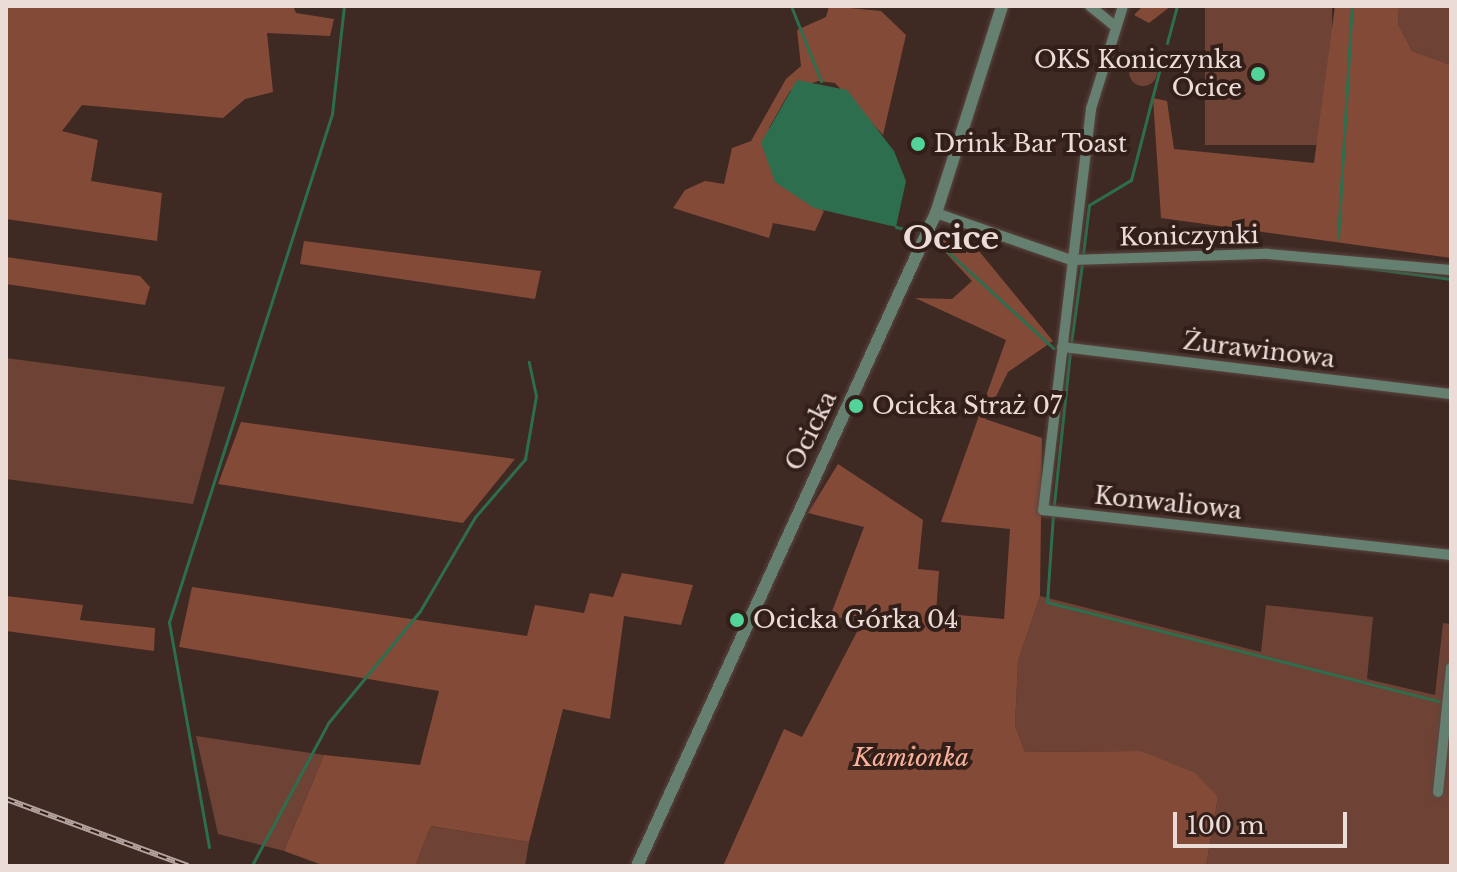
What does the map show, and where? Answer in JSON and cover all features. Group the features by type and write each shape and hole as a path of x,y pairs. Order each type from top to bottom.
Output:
{"street":[{"name":"Ocicka","path":"637,866 936,213 1002,6"},
{"path":"1090,6 1115,26"},
{"path":"1062,347 1091,109 1123,6"},
{"name":"Koniczynki","path":"936,213 1071,260 1267,254 1451,270"},
{"name":"Żurawinowa","path":"1062,347 1451,394"},
{"name":"Konwaliowa","path":"1062,347 1043,510 1451,555"},
{"path":"1438,792 1451,668"}],"shaded area":[{"name":"OKS Koniczynka Ocice","path":"1205,6 1332,6 1332,145 1205,145"},
{"path":"1399,6 1451,6 1451,65 1412,51 1398,24"},
{"path":"1143,58 1153,62 1157,72 1153,82 1143,86 1133,82 1129,72 1133,62"},
{"path":"797,80 847,90 894,151 906,181 896,227 814,208 775,182 761,143"},
{"path":"6,358 225,387 193,504 6,479"},
{"path":"1040,596 1261,652 1266,605 1373,617 1367,679 1435,695 1443,623 1451,624 1451,866 1206,866 1218,797 1141,751 1025,752 1015,726 1018,661"},
{"path":"196,736 324,755 284,851 218,834"},
{"path":"431,826 529,842 525,866 415,866"}],"green space":[{"path":"6,6 293,6 296,13 334,19 330,36 267,33 273,92 245,99 223,118 82,105 62,131 98,140 91,181 162,193 157,241 6,219"},
{"path":"829,6 881,11 906,35 883,135 835,83 818,81 790,91 769,128 775,182 824,211 815,231 773,223 769,238 673,208 685,190 705,181 724,184 732,148 751,141 786,79 801,66 797,30 826,17"},
{"path":"1143,6 1171,6 1149,23 1134,15"},
{"path":"1335,6 1399,6 1398,24 1412,51 1451,65 1451,258 1161,218 1153,98 1167,101 1174,149 1314,163"},
{"name":"Kamionka","path":"942,234 974,245 1053,341 1008,372 985,419 1042,438 1040,596 1018,661 1015,726 1025,752 1141,751 1195,773 1218,797 1206,866 723,866 784,729 802,737 860,626 831,614 864,527 808,513 838,464 923,520 918,569 939,571 936,613 1004,619 1010,529 941,522 1006,340 915,298 952,299 972,281 943,250"},
{"path":"304,241 541,271 535,299 300,264"},
{"path":"6,257 140,276 150,287 145,305 6,284"},
{"path":"241,422 515,459 463,523 218,484"},
{"path":"622,573 693,585 681,625 624,616 610,719 563,709 529,842 431,826 415,866 325,866 284,851 324,755 420,765 439,691 179,647 192,587 527,636 535,605 584,613 590,593 613,597"},
{"path":"6,596 83,605 80,620 155,628 154,651 6,631"}],"waterway":[{"path":"209,847 169,622 332,114 344,6"},
{"path":"791,6 821,81"},
{"path":"1167,43 1177,6"},
{"path":"1338,239 1352,6"},
{"path":"1083,254 1089,205 1131,180 1163,56"},
{"path":"896,227 914,231"},
{"path":"936,241 1053,348"},
{"path":"1071,343 1082,264"},
{"path":"1345,265 1451,279"},
{"path":"1054,504 1070,353"},
{"path":"252,865 328,723 420,611 475,517 525,459 536,396 529,362"},
{"path":"1053,514 1047,602 1439,701"}],"railway":[{"path":"6,799 188,866"}],"place":[{"name":"OKS Koniczynka Ocice","path":"1258,74"},
{"name":"Drink Bar Toast","path":"918,144"},
{"name":"Ocicka Straż 07","path":"856,406"},
{"name":"Ocicka Górka 04","path":"737,620"}],"district":[{"name":"Ocice","path":"951,238"}]}
